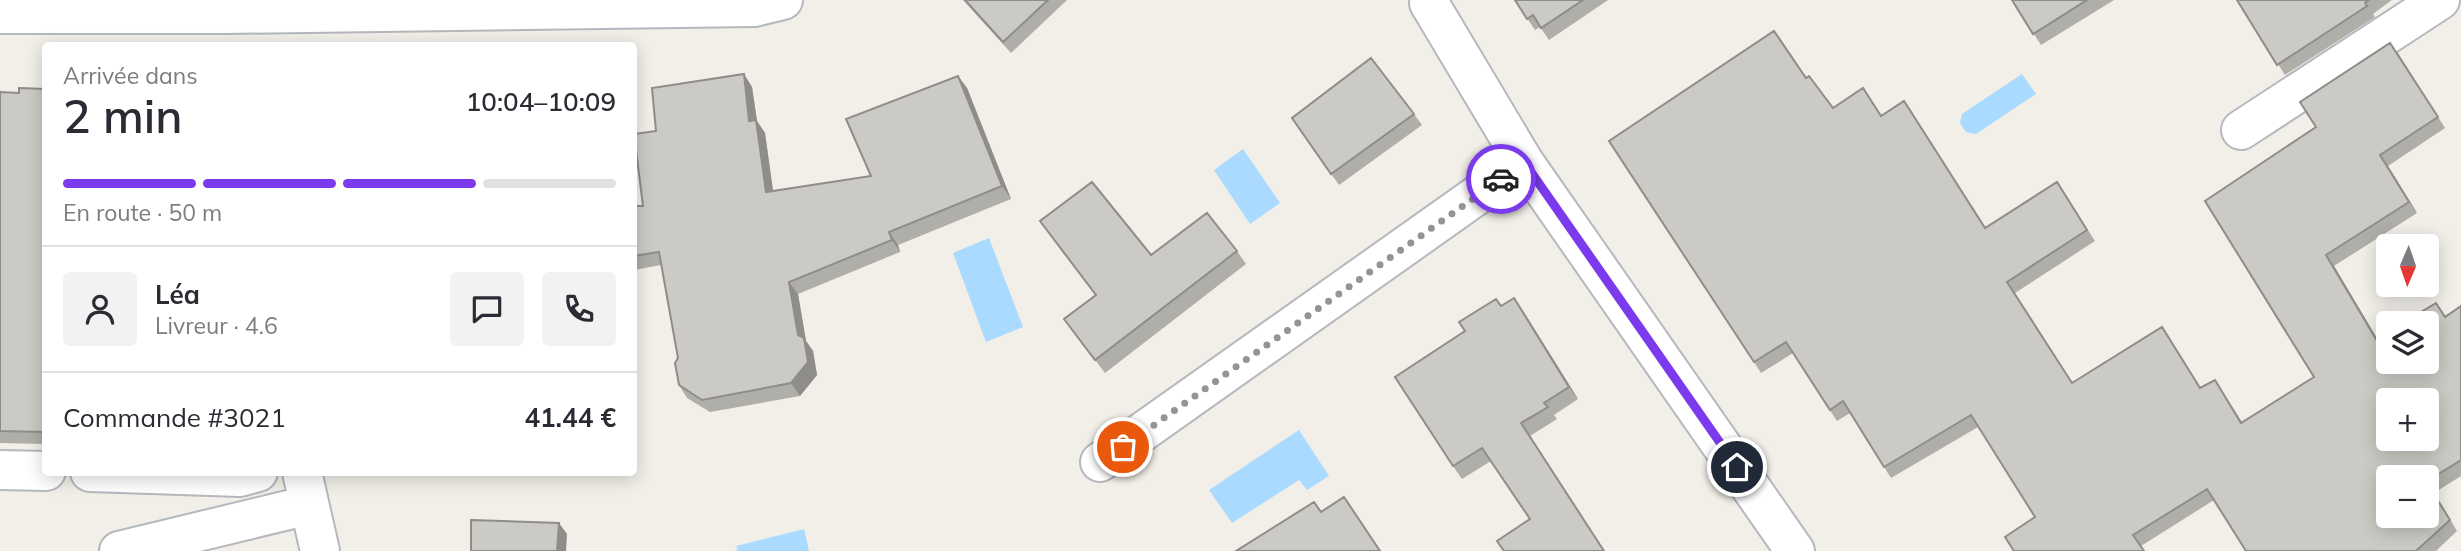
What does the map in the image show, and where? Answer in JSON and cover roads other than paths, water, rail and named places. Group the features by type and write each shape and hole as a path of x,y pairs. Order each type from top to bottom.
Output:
{"street":[{"path":"0,14 200,20 754,7 783,0"},
{"path":"2241,130 2440,0"},
{"path":"1429,3 1524,162 1795,551"},
{"path":"1100,462 1524,162"},
{"path":"0,470 42,471"},
{"path":"210,476 244,476"},
{"path":"119,551 306,489 320,551"}],"water":[{"path":"2022,74 2036,94 1976,134 1966,132 1960,123 1962,114"},
{"path":"1243,149 1280,203 1250,224 1214,170"},
{"path":"989,238 1023,327 986,342 953,253"},
{"path":"1299,430 1329,476 1307,490 1299,480 1232,523 1209,490"},
{"path":"804,529 809,551 735,551 738,549 736,546"}]}
